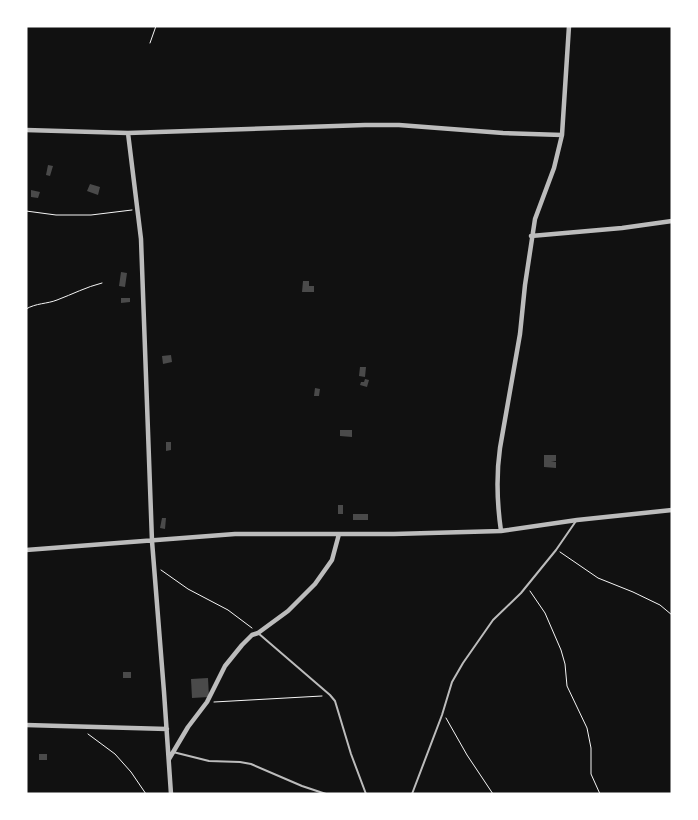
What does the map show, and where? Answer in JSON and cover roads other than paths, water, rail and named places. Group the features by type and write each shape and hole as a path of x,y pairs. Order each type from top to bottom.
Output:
{"street":[{"path":"501,531 498,465 520,334 531,236 535,219 554,168 562,135 569,26"},
{"path":"26,130 128,132 374,125 562,135"},
{"path":"128,132 138,210 144,303 144,351 152,542 171,794"},
{"path":"531,236 622,228 672,221"},
{"path":"26,550 152,542 235,534 394,534 501,531 577,520 672,510"},
{"path":"168,760 206,704 225,666 252,635 258,633 288,611 315,584 332,560 339,534"},
{"path":"26,725 166,729"}],"lane":[{"path":"412,794 443,712 452,682 468,655 493,620 527,586 577,520"},
{"path":"258,633 330,695 335,702 366,794"},
{"path":"173,752 209,762 251,764 326,794"}]}
